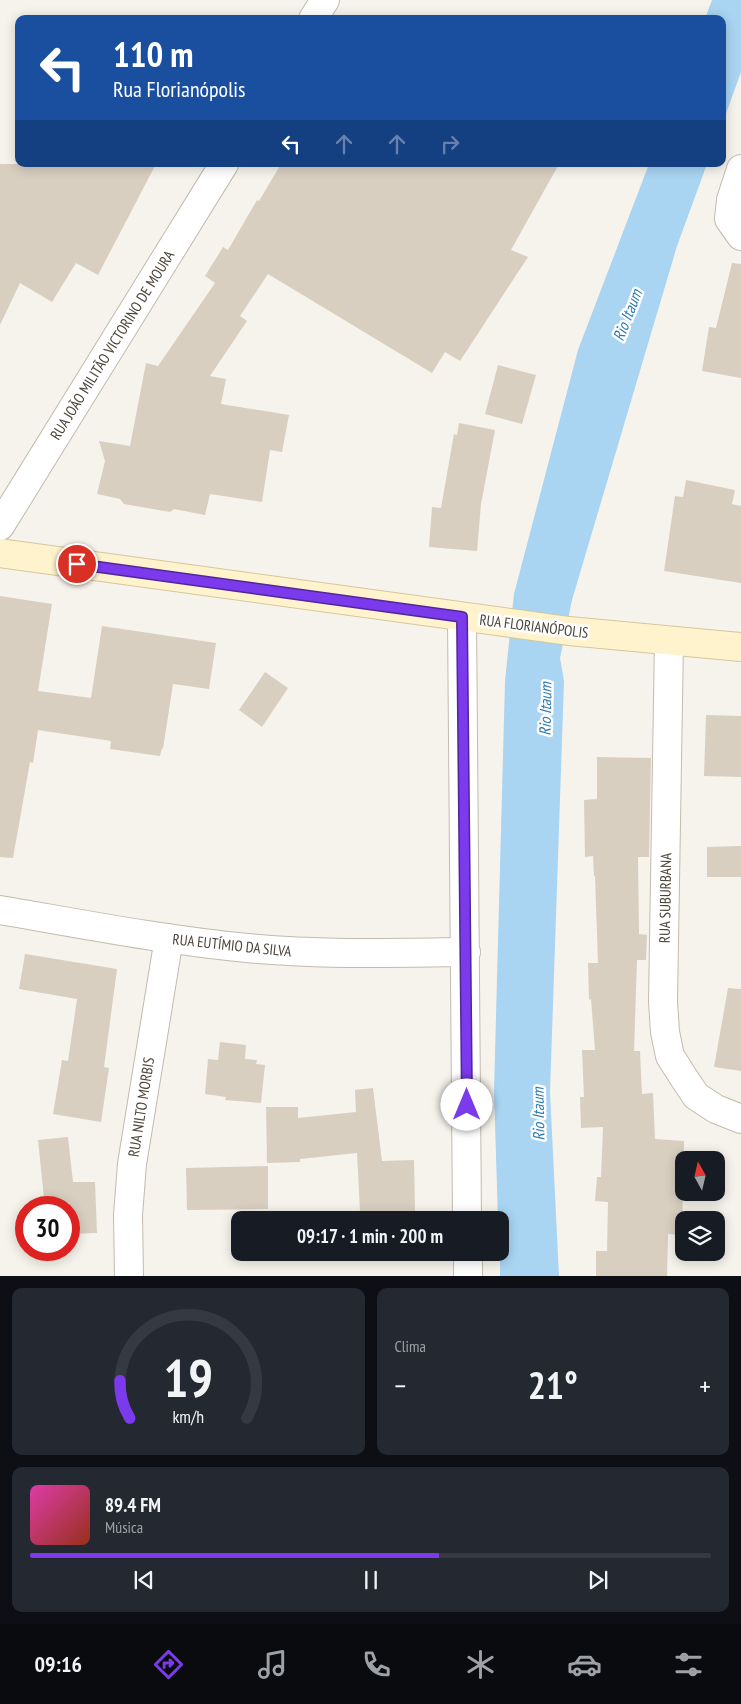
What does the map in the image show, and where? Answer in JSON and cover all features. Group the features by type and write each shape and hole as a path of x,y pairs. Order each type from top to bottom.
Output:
{"main road":[{"name":"RUA FLORIANÓPOLIS","path":"0,553 569,631 741,647"}],"street":[{"path":"316,15 325,0"},
{"name":"RUA JOÃO MILITÃO VICTORINO DE MOURA","path":"0,526 222,167"},
{"path":"741,169 731,200 730,219 741,236"},
{"path":"462,617 467,1211"},
{"name":"RUA SUBURBANA","path":"669,640 663,1002 665,1032 670,1056 696,1096 716,1108 741,1119"},
{"name":"RUA EUTÍMIO DA SILVA","path":"0,910 169,938 246,948 316,952 466,952"},
{"name":"RUA NILTO MORBIS","path":"129,1276 128,1215 132,1164 169,938"},
{"path":"468,1261 468,1276"}],"water":[{"path":"712,0 741,0 741,72 726,114 726,15 706,15"},
{"name":"Rio Itaum","path":"648,167 706,167 677,246 572,600 560,658 564,681 550,1092 559,1276 500,1276 500,1261 509,1261 509,1211 498,1211 494,1091 505,681 514,594 578,350"}],"building":[{"path":"0,164 15,164 15,167 154,167 98,275 76,263 52,302 20,283 0,325"},
{"path":"279,167 557,167 511,250 528,257 460,361 445,352 432,373 268,274 240,316 247,321 210,376 226,379 221,404 289,415 282,452 270,450 262,502 210,494 205,515 174,509 170,512 124,504 120,499 97,494 105,461 99,441 130,446 146,363 158,366 215,283 205,276 223,247 228,250 257,200 259,201"},
{"path":"732,263 741,264 741,378 702,371 709,327 716,328"},
{"path":"498,365 536,375 522,424 485,414"},
{"path":"459,423 495,430 481,504 477,551 429,547 432,507 441,508 454,434 457,435"},
{"path":"686,480 735,490 732,504 741,506 741,583 664,571 675,496 683,497"},
{"path":"0,596 52,604 38,691 91,698 102,626 216,643 209,689 173,684 163,749 160,756 110,749 111,741 38,730 33,763 30,762 13,858 0,857"},
{"path":"265,672 288,688 262,727 239,710"},
{"path":"706,715 741,716 741,777 704,776"},
{"path":"597,757 651,758 649,857 638,857 639,934 647,935 646,960 637,960 634,1051 640,1051 642,1094 653,1093 655,1139 684,1141 684,1151 675,1151 675,1201 683,1201 683,1211 675,1211 675,1234 668,1234 667,1276 596,1276 596,1251 607,1251 608,1202 595,1201 597,1177 601,1177 603,1127 581,1128 580,1097 584,1097 582,1050 595,1050 591,999 589,1000 588,963 598,963 595,876 593,856 585,857 584,800 597,799"},
{"path":"741,846 741,877 707,877 707,847"},
{"path":"25,954 117,969 104,1067 109,1068 101,1122 53,1114 62,1060 68,1061 77,999 19,989"},
{"path":"728,988 741,989 741,1071 714,1067"},
{"path":"220,1042 246,1045 245,1059 257,1060 256,1064 265,1065 261,1103 225,1100 226,1097 205,1094 208,1059 218,1060"},
{"path":"373,1088 382,1161 414,1160 415,1211 360,1211 357,1153 300,1159 300,1162 267,1163 266,1107 298,1107 298,1118 356,1112 355,1090"},
{"path":"68,1137 73,1182 95,1182 97,1233 80,1234 80,1196 44,1196 38,1140"},
{"path":"268,1166 268,1209 187,1210 186,1168"}],"route":[{"path":"77,564 462,617 467,1105"}]}
